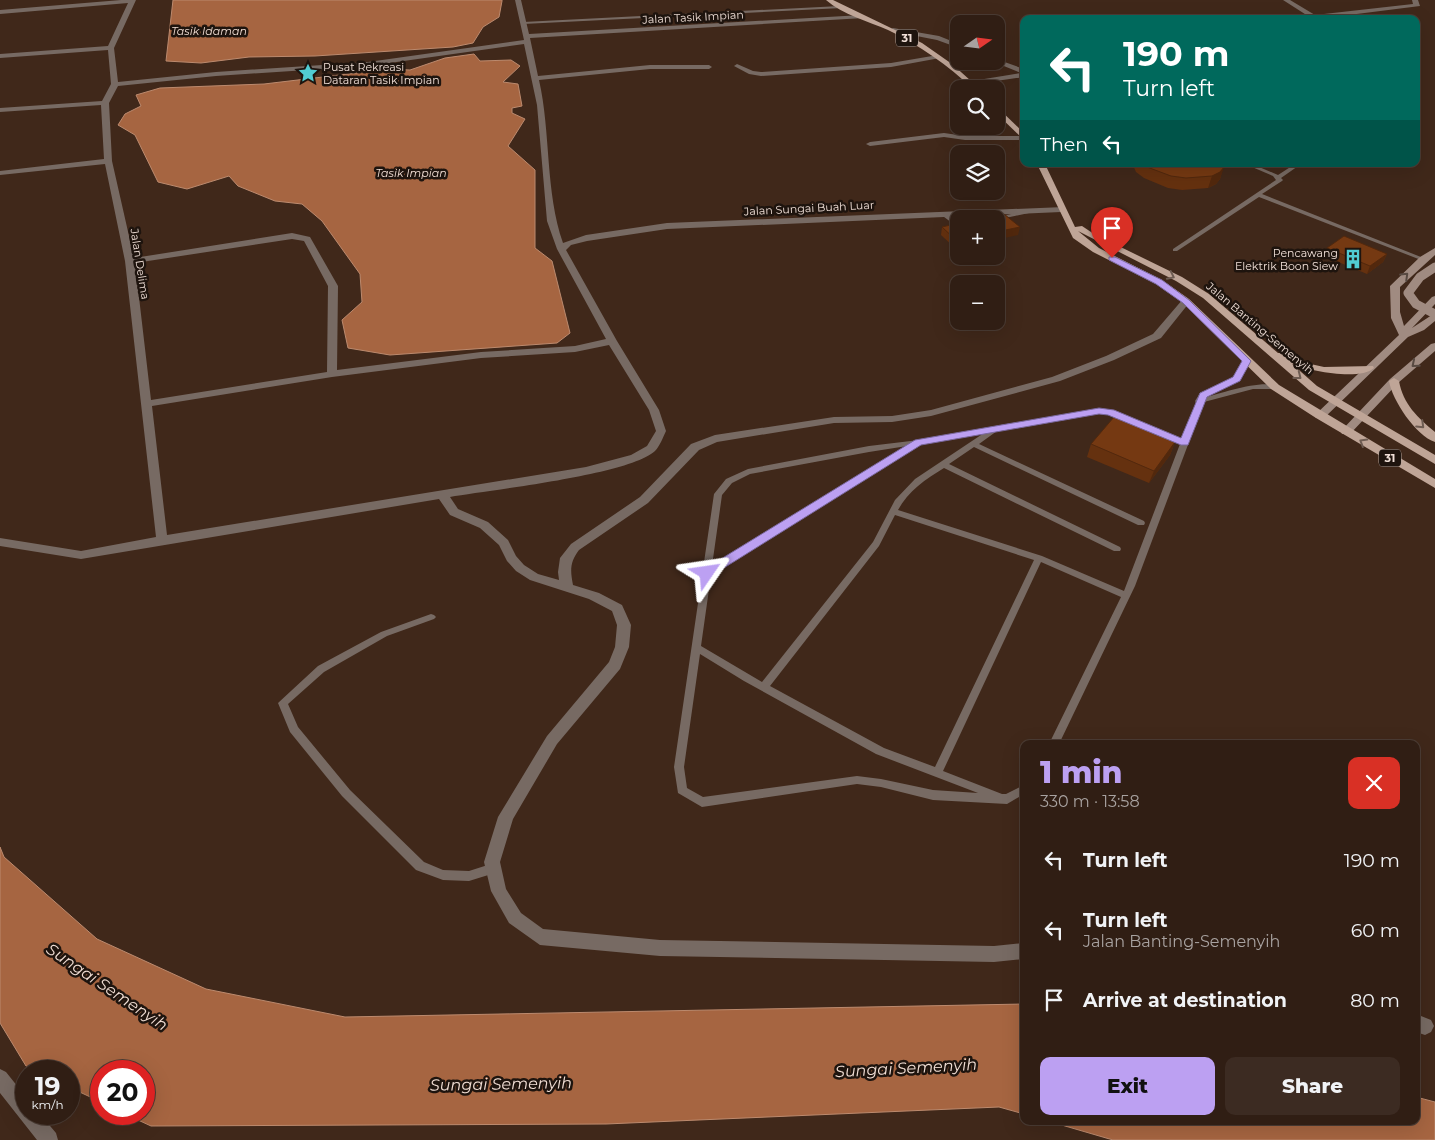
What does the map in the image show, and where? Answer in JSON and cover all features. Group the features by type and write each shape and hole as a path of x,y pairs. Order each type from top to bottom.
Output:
{"main road":[{"name":"31","path":"829,0 840,7 893,30 938,57 967,80"},
{"path":"1005,118 1020,134"},
{"name":"Jalan Banting-Semenyih","path":"1042,167 1061,209 1076,236 1096,250 1159,282 1186,302 1275,387 1346,432 1435,484"},
{"name":"Jalan Banting-Semenyih","path":"1067,220 1091,236 1179,280 1206,296 1260,342 1288,369 1335,402 1435,460"},
{"path":"1404,335 1398,327 1396,320 1395,286 1423,259 1435,251"},
{"path":"1404,335 1421,328 1435,315 1416,304 1408,293 1420,277 1435,267"},
{"path":"1320,416 1404,335 1410,323 1435,299"},
{"path":"1260,342 1289,360 1307,368 1347,371 1369,368"},
{"path":"1346,432 1394,380 1435,346"},
{"path":"1394,380 1395,390 1405,408 1435,438"}],"street":[{"path":"0,542 81,555 586,470 635,458 651,448 661,431 654,410 612,341 561,249 551,221 541,105 518,0"},
{"path":"1286,0 1311,15"},
{"path":"1332,15 1417,6 1418,3 1415,0"},
{"path":"0,12 133,1 111,48 115,84 105,103 0,110"},
{"name":"Jalan Tasik Impian","path":"115,84 216,74 368,64 526,39 862,17"},
{"path":"893,30 934,36 950,42"},
{"path":"0,56 111,48"},
{"path":"737,66 750,73 760,74 891,65 938,57"},
{"path":"1005,65 1020,71"},
{"path":"535,78 650,67 709,67"},
{"path":"998,80 1020,74"},
{"name":"Jalan Delima","path":"105,103 108,160 130,261 162,540"},
{"path":"870,144 944,135 966,138 1020,138"},
{"path":"0,172 108,160"},
{"name":"Jalan Sungai Buah Luar","path":"561,249 568,243 586,238 667,226 1061,209"},
{"path":"130,261 292,236 307,239 333,286 332,374"},
{"path":"567,588 564,572 566,558 575,547 644,500 695,447 703,442 741,434 834,420 892,419 931,412 1056,379 1110,358 1156,336 1186,302"},
{"path":"146,404 332,374 481,355 575,349 612,341"},
{"path":"442,495 454,512 484,525 491,531 504,544 511,558 520,568 534,577 594,596 617,608 624,625 622,647 615,665 552,740 506,817 492,862 499,891 515,918 540,937 660,948 994,954 1020,951"},
{"path":"0,1078 15,1097"},
{"path":"37,1125 49,1140"}],"lane":[{"path":"523,23 840,7"},
{"path":"1256,167 1278,176"},
{"path":"1278,176 1293,167"},
{"path":"1175,250 1279,182 1278,176"},
{"path":"1259,195 1423,259"},
{"path":"1005,217 1037,210"},
{"path":"942,213 950,219"},
{"path":"1056,740 1126,596 1199,401 1203,395 1236,378 1247,361"},
{"path":"1199,401 1253,387 1275,387"},
{"path":"1020,791 1007,799 933,795 881,783 857,780 702,802 682,790 679,767 718,494 729,481 748,472 860,450 919,442 1099,411 1111,412 1184,443"},
{"path":"764,687 876,544 898,502 918,482 996,428"},
{"path":"707,573 919,442"},
{"path":"974,444 1142,523"},
{"path":"943,464 1117,549"},
{"path":"894,512 1039,558 1126,596"},
{"path":"937,773 1039,558"},
{"path":"431,617 384,634 321,669 284,703 294,729 346,793 420,866 443,875 469,876 494,868"},
{"path":"696,647 880,751 1007,799"}],"water":[{"name":"Tasik Idaman","path":"173,0 502,1 499,17 483,27 473,43 453,47 315,56 249,57 201,63 166,61"},
{"name":"Tasik Impian","path":"474,54 480,61 511,60 520,66 503,82 518,84 522,106 512,108 512,113 525,119 508,146 535,170 535,248 552,261 570,333 557,343 390,355 348,348 342,320 362,302 360,274 322,221 302,204 275,201 238,186 229,176 187,189 158,182 135,135 118,125 125,114 141,106 136,95 160,88 264,84 390,69 410,70 445,58"},
{"name":"Sungai Semenyih","path":"0,847 4,857 97,939 206,989 345,1017 1020,1004 1020,1113 999,1107 606,1124 151,1126 149,1125 155,1125 155,1060 90,1060 90,1097 80,1092 80,1060 22,1060 0,1023"},
{"path":"1420,1098 1435,1102 1435,1140 1113,1140 1062,1125 1420,1125"}],"building":[{"path":"1147,167 1224,167 1220,172 1212,176 1186,178 1171,176"},
{"path":"1005,215 1020,227 1005,230"},
{"path":"950,225 950,234 942,227"},
{"path":"1344,236 1387,254 1370,266 1327,248"},
{"path":"1114,417 1175,442 1154,471 1091,444"}],"place":[{"name":"Pusat Rekreasi Dataran Tasik Impian","path":"308,73"},
{"name":"Pencawang Elektrik Boon Siew","path":"1353,259"}],"route":[{"path":"707,573 919,442 1099,411 1111,412 1184,443 1199,401 1203,395 1236,378 1247,361 1186,302 1159,282 1112,258"}]}
